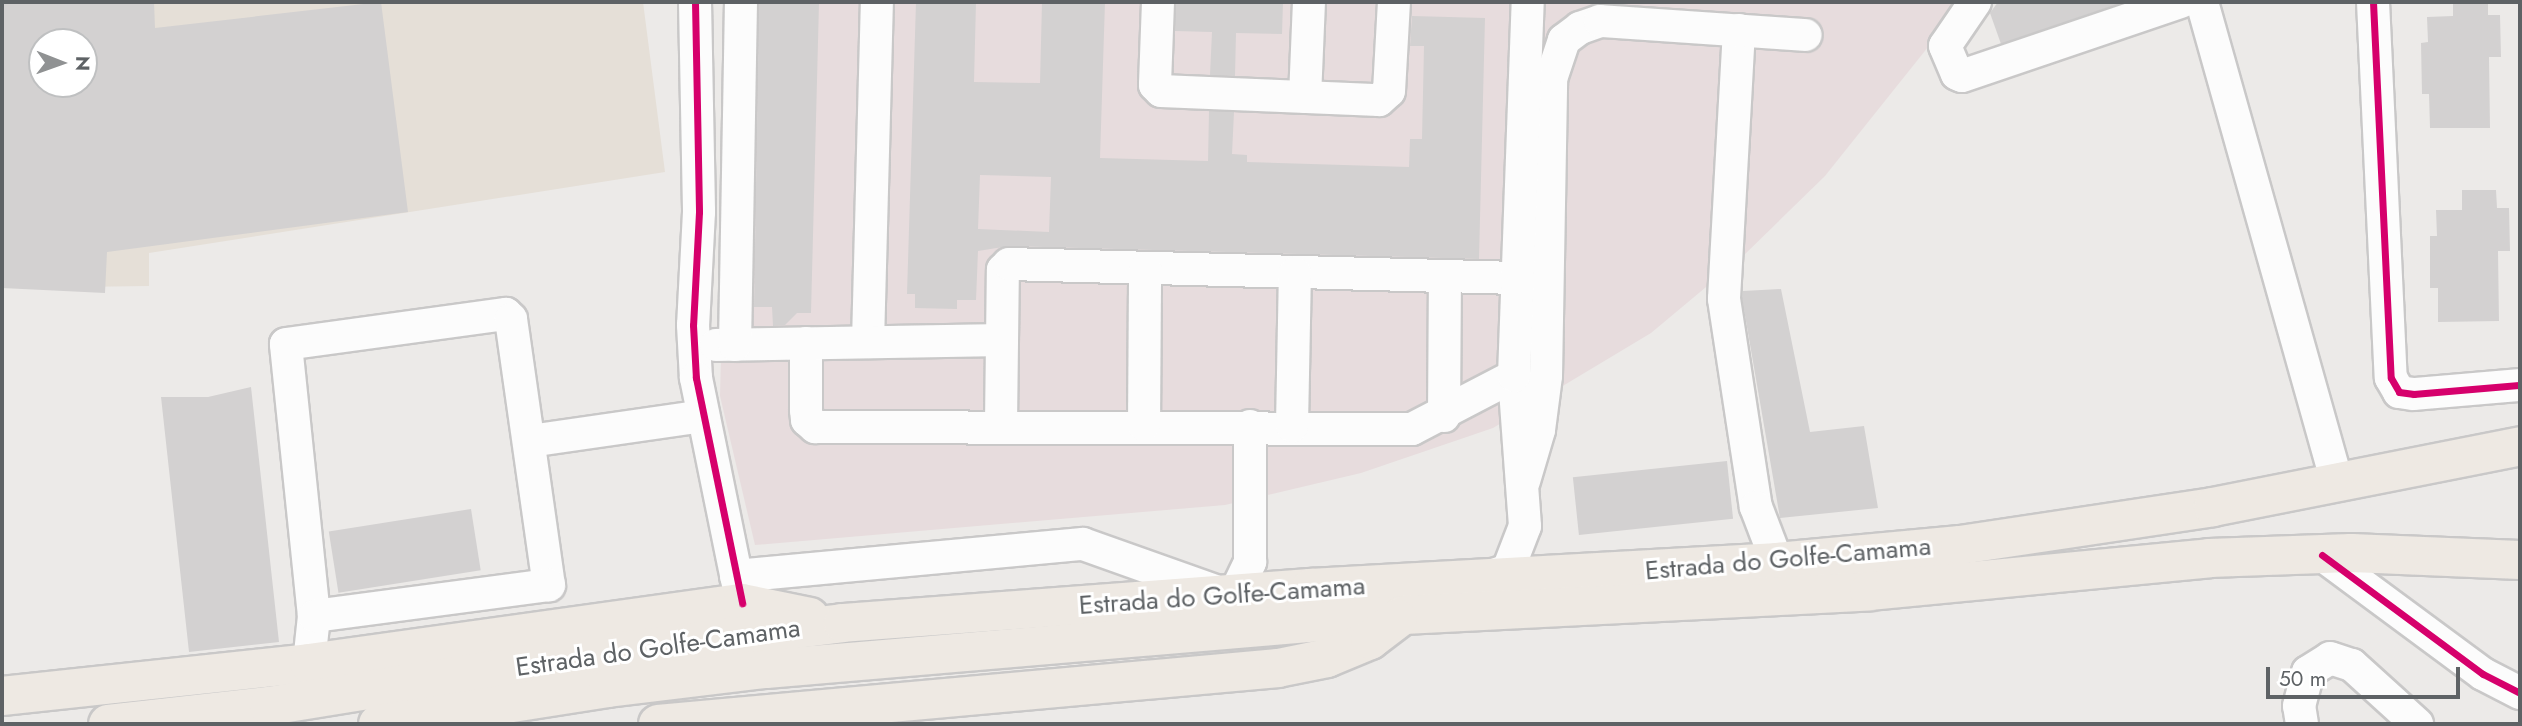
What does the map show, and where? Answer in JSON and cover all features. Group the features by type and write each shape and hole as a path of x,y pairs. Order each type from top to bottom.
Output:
{"highway":[{"name":"Estrada do Golfe-Camama","path":"108,724 269,706 558,659 843,623 1311,588 1777,562 2089,527 2337,483 2520,446"},
{"name":"Estrada do Golfe-Camama","path":"378,724 608,688 766,669 1404,615 1869,591 2209,558 2336,554 2520,560"},
{"path":"2,696 309,663 739,589 843,623"},
{"path":"658,724 1278,668 1327,658 1370,640 1404,615"}],"street":[{"path":"695,2 699,212 694,346 703,416 739,589 1083,544 1226,595 1238,587 1245,575 1251,548 1250,426"},
{"path":"735,345 741,2"},
{"path":"868,342 877,2"},
{"path":"1158,2 1158,89 1379,100 1385,97 1394,2"},
{"path":"1306,97 1309,2"},
{"path":"1528,2 1514,376 1524,481 1525,526 1531,544 1550,563 1574,575"},
{"path":"1975,2 1945,46 1962,76 2181,2"},
{"path":"2202,2 2337,483"},
{"path":"2373,2 2391,378 2399,393 2414,394 2520,385"},
{"path":"1524,481 1539,430 1546,376 1551,79 1556,54 1564,40 1580,28 1600,21 1806,35"},
{"path":"1739,30 1724,299 1756,507 1777,562"},
{"path":"1001,424 1004,265 1518,278"},
{"path":"1144,425 1146,269"},
{"path":"1292,426 1295,273"},
{"path":"1444,416 1445,277"},
{"path":"309,663 314,617 286,344 506,314 511,319 549,585 314,617"},
{"path":"694,346 1002,340"},
{"path":"806,343 807,420 815,426 1001,424 1412,429 1444,416 1514,376"},
{"path":"530,441 703,416"},
{"path":"1477,580 1494,578 1508,570 1525,526"},
{"path":"1251,548 1274,574 1311,588"},
{"path":"2336,554 2483,674 2520,693"},
{"path":"2302,724 2299,706 2308,672 2330,659 2352,665 2417,724"}],"shaded area":[{"path":"2,2 643,2 665,172 149,253 149,286 2,288"},
{"path":"730,2 1964,2 1825,176 1742,257 1651,333 1493,428 1361,473 1225,505 755,545 720,396"}],"building":[{"path":"2,2 154,2 155,28 381,2 408,212 107,252 105,293 2,288"},
{"path":"759,2 819,3 811,313 797,313 785,325 773,326 772,307 754,307"},
{"path":"916,2 976,2 974,82 1040,83 1042,2 1105,2 1100,158 1208,161 1209,111 1234,112 1232,154 1247,155 1247,162 1409,167 1410,139 1422,139 1424,46 1410,46 1412,16 1485,18 1479,259 1009,246 978,251 976,300 957,300 957,309 915,308 915,294 907,294","holes":["980,175 1051,177 1049,232 978,229"]},
{"path":"1176,2 1283,2 1282,34 1236,33 1235,76 1210,75 1212,32 1175,31"},
{"path":"1998,2 2124,2 2001,44 1990,13"},
{"path":"2453,2 2488,2 2488,15 2500,15 2501,57 2489,57 2490,128 2430,128 2429,94 2422,94 2421,43 2428,42 2427,17 2453,16"},
{"path":"2462,190 2496,190 2497,208 2509,208 2510,251 2498,251 2499,321 2438,322 2438,288 2430,288 2430,236 2437,236 2436,210 2462,210"},
{"path":"1781,289 1810,432 1864,426 1878,508 1780,518 1742,298 1743,291"},
{"path":"251,387 279,642 189,652 161,397 208,397"},
{"path":"1727,461 1733,519 1579,535 1573,477"},
{"path":"471,509 481,570 338,593 329,532"}],"cycle path":[{"path":"695,2 699,212 693,325 696,378 742,603"},
{"path":"2373,2 2391,378 2399,392 2414,394 2520,385"},
{"path":"2322,555 2483,674 2520,693"}]}
